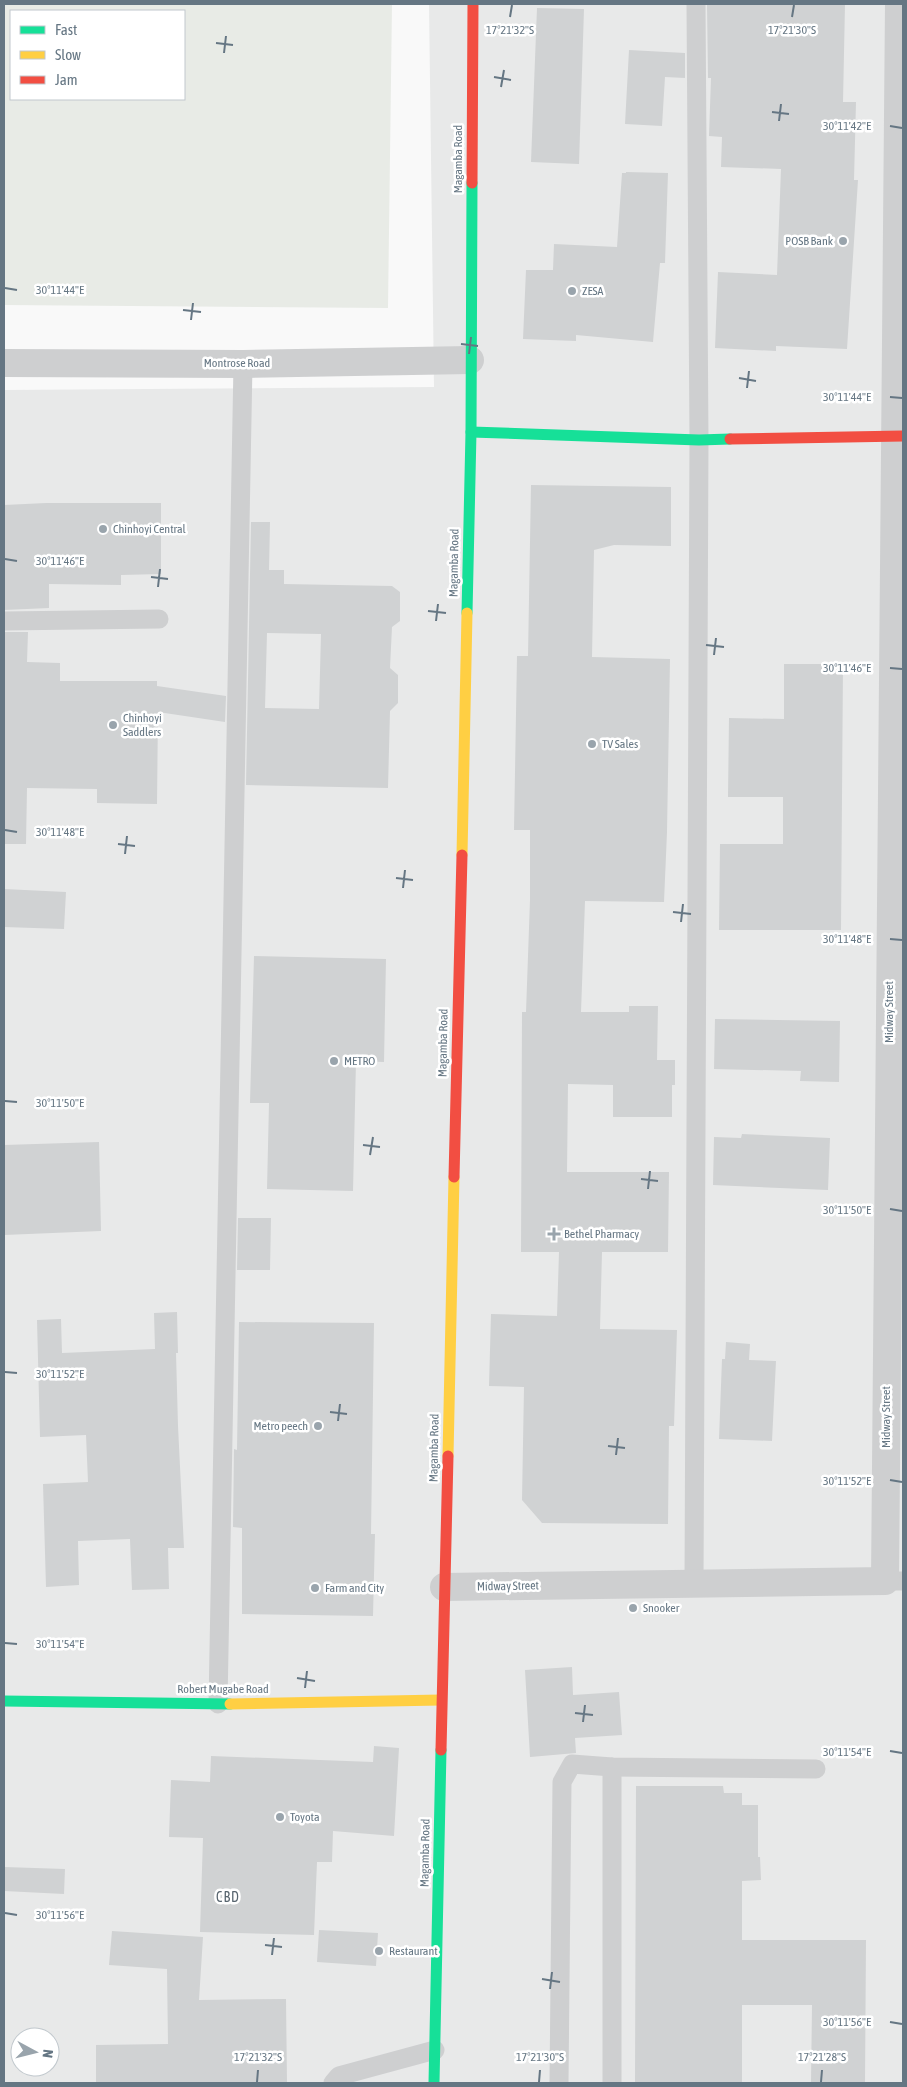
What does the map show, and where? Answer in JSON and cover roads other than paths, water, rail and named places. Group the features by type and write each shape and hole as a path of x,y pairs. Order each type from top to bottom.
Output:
{"main road":[{"name":"Magamba Road","path":"434,2083 471,432 473,4"},
{"path":"471,432 699,440 898,436"},
{"name":"Robert Mugabe Road","path":"4,1701 218,1704 442,1700"}],"street":[{"name":"Midway Street","path":"444,1587 894,1581 899,4"},
{"name":"Montrose Road","path":"4,363 243,364 470,360"}],"lane":[{"path":"694,1583 699,440 696,4"},
{"path":"218,1704 243,364"},
{"path":"4,621 159,620"},
{"path":"559,2083 562,1782 572,1764 612,1767 816,1769"},
{"path":"612,1767 612,2083"},
{"path":"333,2083 340,2076 435,2050"}],"place":[{"name":"POSB Bank","path":"843,241"},
{"name":"ZESA","path":"572,291"},
{"name":"Chinhoyi Central","path":"103,529"},
{"name":"Chinhoyi Saddlers","path":"113,725"},
{"name":"TV Sales","path":"592,744"},
{"name":"METRO","path":"334,1061"},
{"name":"Bethel Pharmacy","path":"554,1234"},
{"name":"Metro peech","path":"318,1426"},
{"name":"Farm and City","path":"315,1588"},
{"name":"Snooker","path":"633,1608"},
{"name":"Toyota","path":"280,1817"},
{"name":"Restaurant","path":"379,1951"}],"district":[{"name":"CBD","path":"228,1897"}]}
